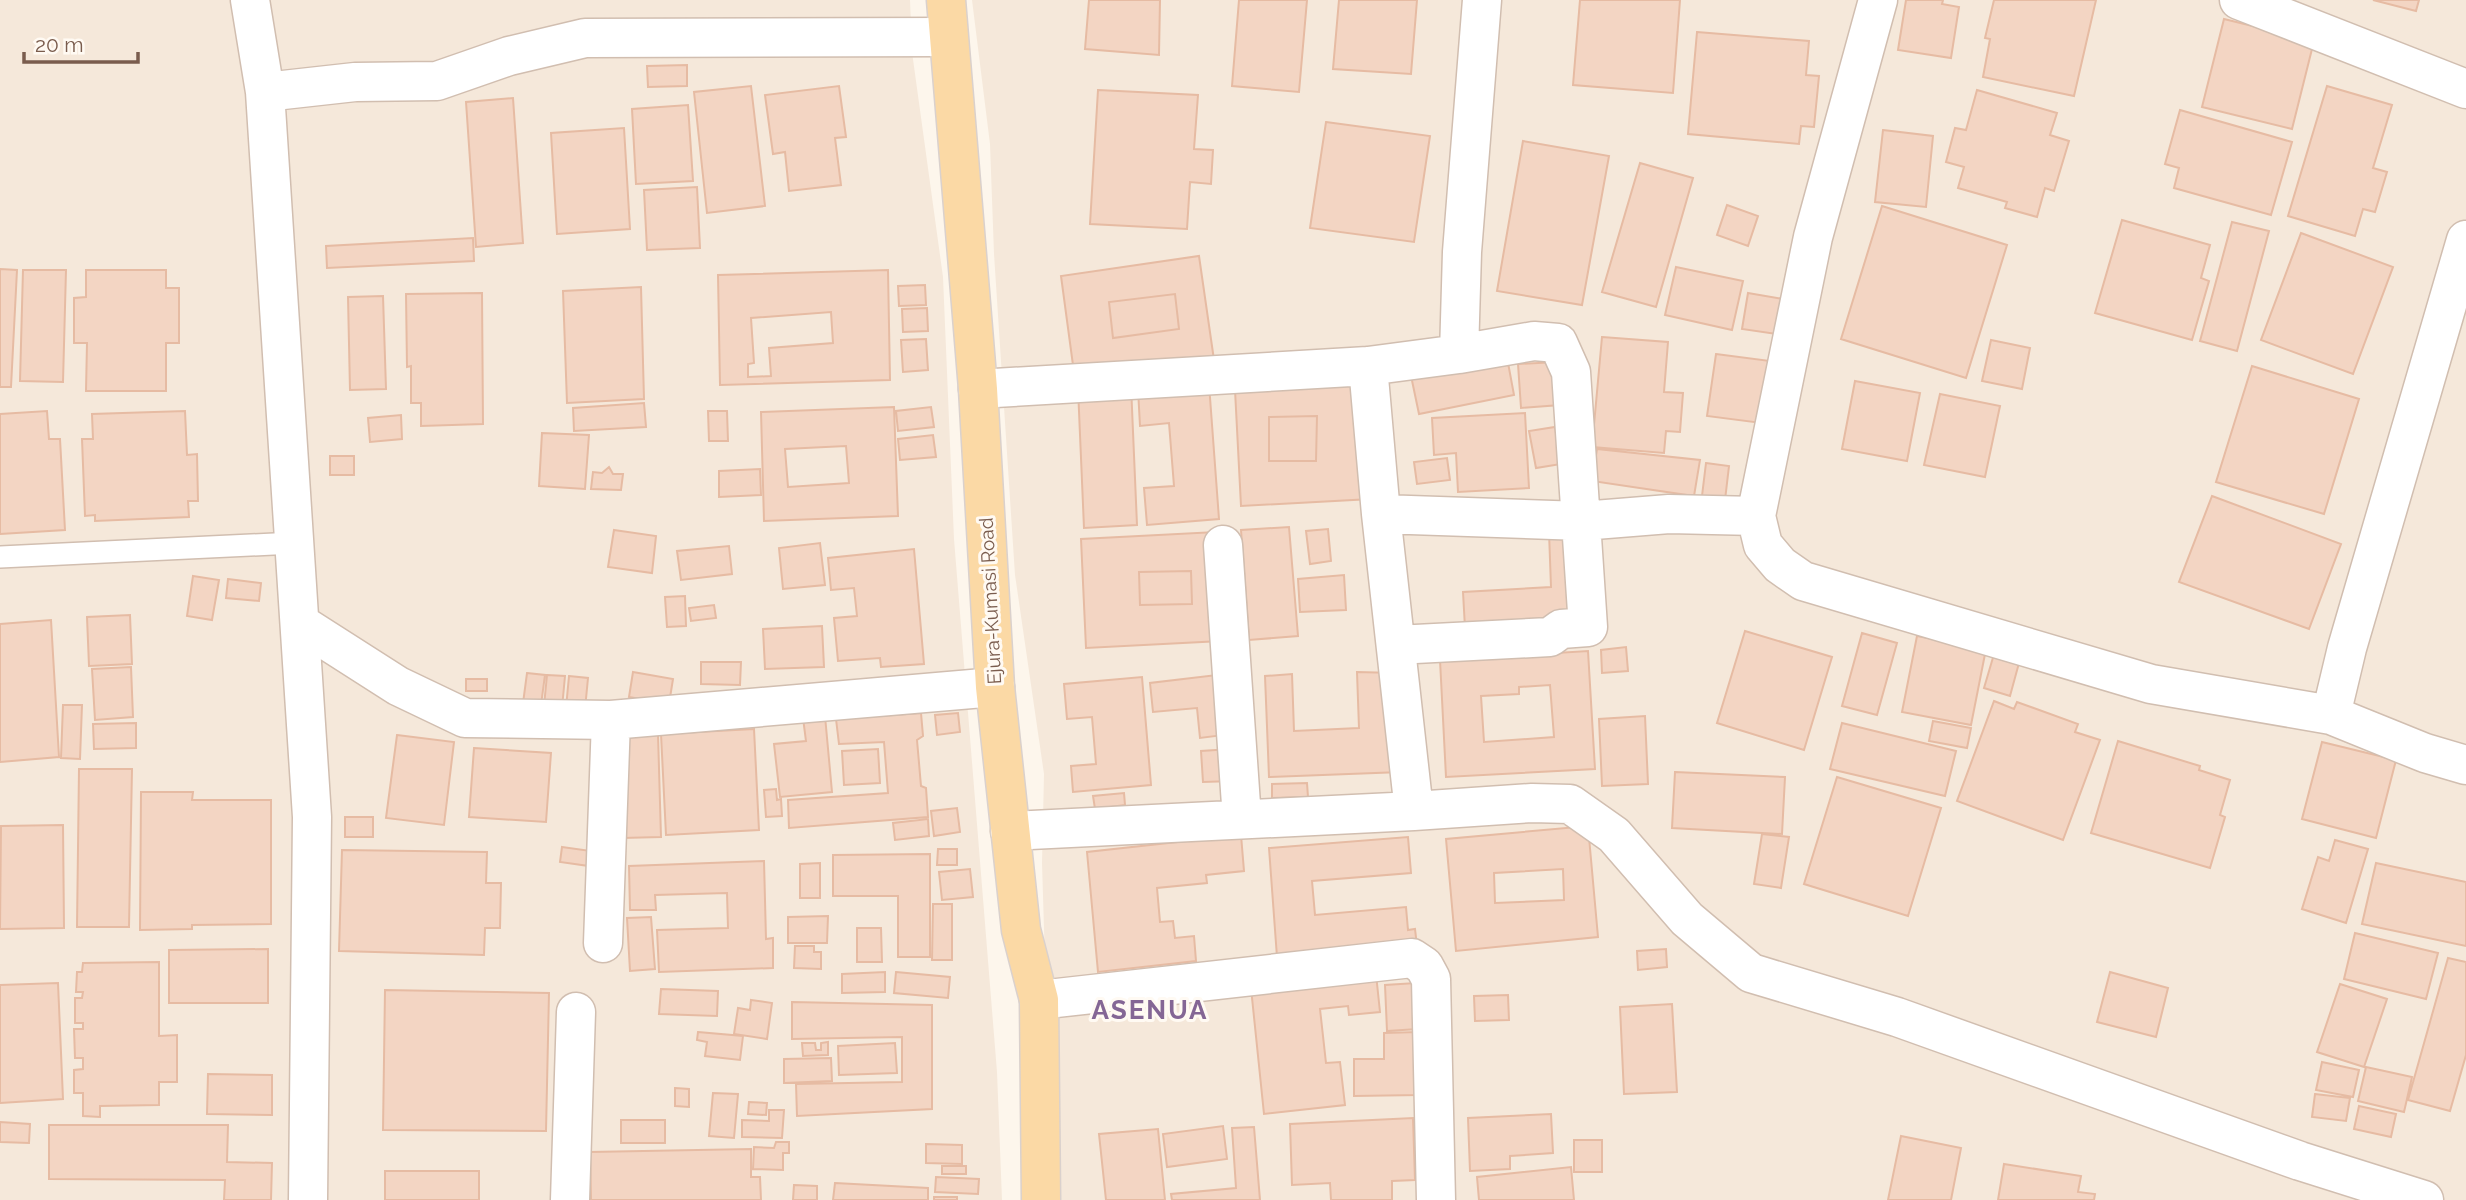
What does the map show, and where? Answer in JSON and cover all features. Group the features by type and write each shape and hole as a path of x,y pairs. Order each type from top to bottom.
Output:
{"main road":[{"name":"Ejura-Kumasi Road","path":"947,18 978,389 995,687 1021,930 1039,1000 1041,1200"}],"street":[{"path":"250,0 265,92 312,817 308,1200"},
{"path":"1459,354 1462,251 1482,0"},
{"path":"1878,0 1813,237 1756,516 1763,545 1780,565 1802,581 2151,684 2331,715 2426,753 2466,765"},
{"path":"2239,0 2466,89"},
{"path":"265,92 355,82 436,82 509,56 585,38 947,18"},
{"path":"2331,715 2347,648 2466,240"},
{"path":"978,389 1368,366 1534,341 1558,343 1571,372 1588,626 1561,629 1550,637 1396,645"},
{"path":"1368,366 1381,514 1414,811"},
{"path":"1381,514 1582,521 1669,513 1756,516"},
{"path":"1223,545 1242,818"},
{"path":"301,624 398,686 466,718 611,720 995,687"},
{"path":"603,943 611,720"},
{"path":"1010,831 1532,803 1570,804 1614,835 1686,919 1751,973 1897,1017 2300,1161 2424,1200"},
{"path":"1039,1000 1412,958 1424,966 1432,979 1436,1200"},
{"path":"570,1200 576,1012"}],"lane":[{"path":"0,557 295,542"}],"shaded area":[{"path":"0,0 910,0 912,52 943,277 954,539 997,1072 1002,1200 0,1200"},
{"path":"972,0 2466,0 2466,1200 1059,1200 1046,995 1042,863 1044,774 1015,575 994,254 990,144"}],"building":[{"path":"1089,0 1160,0 1159,55 1085,49"},
{"path":"1239,0 1307,0 1299,92 1232,86"},
{"path":"1339,0 1417,0 1411,74 1333,69"},
{"path":"1580,0 1680,0 1673,93 1573,85"},
{"path":"1906,0 1943,0 1942,4 1959,7 1951,58 1898,50"},
{"path":"1994,0 2096,0 2074,96 1983,77 1990,39 1985,38"},
{"path":"2373,0 2419,0 2416,11"},
{"path":"2224,19 2314,41 2292,129 2202,107"},
{"path":"1697,32 1809,41 1806,75 1819,76 1814,127 1801,126 1799,144 1688,134"},
{"path":"687,65 687,86 648,87 647,66"},
{"path":"751,86 765,206 707,213 694,92"},
{"path":"839,86 846,137 835,138 841,185 789,191 785,152 773,154 765,95"},
{"path":"2327,86 2392,105 2373,168 2387,172 2375,212 2363,209 2355,236 2288,216"},
{"path":"1098,90 1198,95 1194,149 1213,150 1211,184 1190,182 1187,229 1090,224"},
{"path":"1977,90 2057,113 2050,135 2069,141 2054,191 2045,188 2037,217 2005,208 2007,202 1958,188 1964,167 1946,162 1955,128 1966,130"},
{"path":"513,98 523,243 476,247 466,102"},
{"path":"688,105 693,181 636,184 632,109"},
{"path":"2180,110 2292,142 2271,215 2174,188 2179,168 2165,164"},
{"path":"1326,122 1430,136 1414,242 1310,228"},
{"path":"624,128 630,229 557,234 551,133"},
{"path":"1883,130 1933,136 1926,207 1875,202"},
{"path":"1523,141 1609,156 1582,305 1497,291"},
{"path":"1640,163 1693,178 1656,307 1602,292"},
{"path":"697,187 700,248 647,250 644,190"},
{"path":"1727,205 1758,216 1748,246 1717,235"},
{"path":"1882,206 2007,245 1966,378 1841,339"},
{"path":"2122,220 2210,245 2201,278 2209,281 2192,340 2095,313"},
{"path":"2232,222 2269,231 2237,351 2200,341"},
{"path":"2301,233 2393,267 2353,374 2261,340"},
{"path":"473,238 474,261 327,268 326,246"},
{"path":"1199,256 1214,360 1075,380 1061,276","holes":["1175,294 1179,329 1113,338 1109,302"]},
{"path":"1676,267 1743,281 1732,330 1665,315"},
{"path":"0,269 17,270 11,387 0,387"},
{"path":"23,270 66,270 63,382 20,381"},
{"path":"86,270 166,270 166,288 179,288 179,343 166,343 166,391 86,391 87,343 74,343 74,298 86,297"},
{"path":"888,270 890,380 720,385 718,275","holes":["831,312 833,343 769,348 771,376 748,377 748,364 754,363 751,318"]},
{"path":"925,285 926,305 899,306 898,286"},
{"path":"641,287 644,399 567,403 563,291"},
{"path":"482,293 483,424 421,426 421,403 411,403 411,366 407,367 406,294"},
{"path":"1748,293 1795,301 1790,336 1742,329"},
{"path":"1175,294 1179,329 1113,338 1109,302"},
{"path":"383,296 386,389 350,390 348,297"},
{"path":"927,308 928,331 903,332 902,309"},
{"path":"1602,337 1668,342 1664,392 1683,393 1680,432 1666,431 1664,453 1592,447"},
{"path":"926,339 928,370 903,372 901,340"},
{"path":"1991,340 2030,348 2022,389 1982,381"},
{"path":"1506,352 1514,395 1419,414 1410,371"},
{"path":"1716,354 1778,362 1769,424 1707,416"},
{"path":"1557,362 1560,405 1521,408 1518,364"},
{"path":"2252,366 2359,399 2324,514 2216,482"},
{"path":"1855,381 1920,393 1907,461 1842,449"},
{"path":"1209,384 1219,519 1147,525 1144,488 1174,486 1169,423 1140,426 1138,389"},
{"path":"1366,384 1371,499 1241,506 1235,390","holes":["1317,416 1316,461 1269,461 1269,417"]},
{"path":"1131,385 1137,525 1084,528 1078,388"},
{"path":"1940,394 2000,406 1985,477 1924,465"},
{"path":"644,403 646,427 574,431 573,408"},
{"path":"894,407 898,516 764,521 761,412","holes":["846,446 849,483 788,487 785,449"]},
{"path":"931,407 934,427 898,431 896,411"},
{"path":"47,411 49,439 60,439 65,530 0,534 0,414"},
{"path":"185,411 187,455 197,454 198,501 188,501 189,517 95,521 95,515 85,516 82,439 93,439 92,414"},
{"path":"708,411 727,411 728,441 709,441"},
{"path":"1525,413 1529,488 1458,492 1456,453 1434,455 1432,418"},
{"path":"401,415 402,439 370,442 368,418"},
{"path":"1317,416 1316,461 1269,461 1269,417"},
{"path":"1555,427 1561,464 1536,468 1529,431"},
{"path":"542,433 589,435 585,489 539,486"},
{"path":"933,435 936,457 900,460 898,439"},
{"path":"1597,449 1700,460 1694,496 1592,481"},
{"path":"330,456 354,456 354,475 330,475"},
{"path":"1447,458 1450,480 1417,484 1414,462"},
{"path":"1706,463 1729,466 1725,500 1702,496"},
{"path":"609,467 613,474 623,474 621,490 591,489 593,472 602,473"},
{"path":"760,469 761,495 719,497 719,471"},
{"path":"2212,496 2341,544 2309,629 2179,582"},
{"path":"1289,527 1298,636 1249,640 1241,530"},
{"path":"1328,529 1331,561 1310,564 1306,531"},
{"path":"614,530 656,536 652,573 608,567"},
{"path":"1572,531 1576,623 1465,628 1463,592 1551,587 1549,532"},
{"path":"1216,532 1221,641 1086,648 1081,539","holes":["1191,571 1192,604 1140,605 1139,572"]},
{"path":"820,543 825,585 783,589 779,548"},
{"path":"729,546 732,574 681,580 677,551"},
{"path":"914,549 924,664 881,667 880,658 838,661 834,618 857,616 854,588 831,590 828,558"},
{"path":"1191,571 1192,604 1140,605 1139,572"},
{"path":"1344,575 1346,610 1300,612 1298,579"},
{"path":"193,576 219,580 212,620 187,616"},
{"path":"228,579 261,583 259,601 226,598"},
{"path":"685,596 686,626 667,627 665,597"},
{"path":"714,605 716,618 691,621 689,608"},
{"path":"130,615 132,664 89,666 87,617"},
{"path":"51,620 59,757 0,762 0,624"},
{"path":"822,626 824,667 765,669 763,629"},
{"path":"1745,631 1832,657 1804,750 1717,723"},
{"path":"1862,633 1897,643 1877,715 1842,706"},
{"path":"1917,636 1986,649 1971,725 1902,712"},
{"path":"1997,644 2022,652 2010,696 1984,688"},
{"path":"1626,647 1628,671 1602,673 1601,650"},
{"path":"1588,651 1595,769 1446,777 1440,660","holes":["1550,685 1554,737 1484,742 1481,696 1519,694 1519,687"]},
{"path":"701,662 741,662 740,685 701,684"},
{"path":"131,667 133,717 95,720 92,669"},
{"path":"633,672 673,679 669,704 629,697"},
{"path":"1357,672 1395,673 1401,772 1269,777 1265,676 1292,674 1294,731 1359,728"},
{"path":"527,673 545,675 541,705 523,703"},
{"path":"1225,674 1232,734 1200,738 1197,708 1153,712 1150,683"},
{"path":"547,675 565,676 562,708 544,706"},
{"path":"569,676 588,678 585,709 566,708"},
{"path":"1142,677 1151,785 1073,792 1071,766 1096,764 1092,717 1067,719 1064,684"},
{"path":"466,679 487,679 487,691 466,691"},
{"path":"1994,701 2014,709 2017,702 2078,724 2075,732 2100,740 2063,840 1957,801"},
{"path":"63,705 82,705 80,759 61,758"},
{"path":"921,713 923,736 917,740 921,786 926,788 928,817 789,828 788,800 888,793 884,742 839,744 836,719"},
{"path":"958,713 960,732 937,735 935,715"},
{"path":"825,716 832,792 780,797 774,744 806,741 803,718"},
{"path":"1645,716 1648,784 1602,786 1599,719"},
{"path":"1933,721 1971,728 1967,748 1929,741"},
{"path":"136,723 136,748 94,749 93,724"},
{"path":"1842,723 1956,751 1945,796 1830,769"},
{"path":"754,729 759,830 666,835 661,734"},
{"path":"658,734 661,837 622,838 620,735"},
{"path":"397,735 454,742 444,825 386,818"},
{"path":"2118,741 2200,766 2199,770 2230,780 2220,815 2225,817 2210,868 2091,833"},
{"path":"2322,742 2396,760 2376,838 2302,819"},
{"path":"474,748 551,753 546,822 469,817"},
{"path":"878,749 880,783 844,785 842,751"},
{"path":"1231,749 1233,781 1203,782 1201,751"},
{"path":"79,769 132,769 129,927 77,927"},
{"path":"1675,772 1785,777 1782,834 1672,828"},
{"path":"1837,777 1941,808 1908,916 1804,884"},
{"path":"1307,783 1308,797 1272,798 1272,784"},
{"path":"776,789 777,800 781,799 782,816 766,817 764,790"},
{"path":"141,792 193,792 192,800 271,800 271,924 192,925 192,929 140,930"},
{"path":"1124,793 1125,805 1095,809 1093,796"},
{"path":"957,808 960,832 934,836 931,811"},
{"path":"345,817 373,817 373,837 345,837"},
{"path":"928,819 929,836 895,840 893,823"},
{"path":"63,825 64,928 0,929 1,826"},
{"path":"1588,826 1598,937 1456,951 1446,839","holes":["1563,869 1564,900 1495,903 1494,873"]},
{"path":"1762,834 1789,837 1781,888 1754,884"},
{"path":"1241,835 1244,871 1206,875 1207,883 1157,888 1160,922 1173,921 1175,938 1194,936 1196,961 1098,972 1087,852"},
{"path":"1408,837 1411,873 1312,881 1315,915 1406,907 1408,930 1415,929 1417,946 1277,957 1269,848"},
{"path":"2335,840 2368,849 2346,923 2302,909 2318,857 2329,861"},
{"path":"562,847 591,851 589,866 560,862"},
{"path":"938,849 957,849 957,865 937,865"},
{"path":"342,850 487,852 486,883 501,883 500,928 485,928 484,955 339,951"},
{"path":"930,854 930,957 898,957 898,896 833,896 833,855"},
{"path":"764,861 766,939 773,938 773,968 659,972 657,930 728,928 727,893 655,895 656,910 630,910 629,866"},
{"path":"820,863 820,898 800,898 800,864"},
{"path":"2376,863 2466,882 2466,946 2362,924"},
{"path":"970,869 973,897 942,900 939,872"},
{"path":"933,904 952,904 952,960 932,960"},
{"path":"828,916 827,943 788,943 788,917"},
{"path":"651,917 655,969 630,971 627,918"},
{"path":"857,928 881,928 882,962 857,962"},
{"path":"2355,933 2438,953 2426,999 2344,979"},
{"path":"795,946 814,946 814,952 821,952 821,969 794,968"},
{"path":"268,949 268,1003 169,1003 169,950"},
{"path":"1666,949 1667,967 1638,970 1637,951"},
{"path":"2448,958 2466,962 2466,1055 2450,1111 2408,1100"},
{"path":"159,962 159,1036 177,1035 177,1082 159,1082 159,1105 100,1106 100,1117 83,1116 83,1093 74,1093 74,1070 83,1069 83,1058 75,1058 74,1029 83,1029 83,1023 75,1023 75,998 82,998 83,992 76,992 77,972 82,972 83,963"},
{"path":"885,972 885,992 842,993 842,974"},
{"path":"896,972 950,977 948,998 894,993"},
{"path":"2110,972 2168,988 2156,1037 2097,1022"},
{"path":"1376,974 1380,1012 1349,1015 1348,1006 1320,1009 1326,1063 1340,1062 1345,1105 1264,1114 1251,988"},
{"path":"58,983 63,1099 0,1103 0,985"},
{"path":"1416,983 1418,1029 1387,1031 1385,985"},
{"path":"2340,984 2387,999 2364,1067 2317,1052"},
{"path":"661,989 718,991 717,1016 659,1014"},
{"path":"385,990 549,993 546,1131 383,1130"},
{"path":"1508,995 1509,1020 1475,1021 1474,996"},
{"path":"751,1000 772,1003 767,1039 734,1034 738,1008 750,1010"},
{"path":"792,1002 932,1005 932,1109 797,1116 796,1084 902,1082 902,1037 792,1039"},
{"path":"1672,1004 1677,1092 1624,1094 1620,1007"},
{"path":"698,1032 743,1036 740,1060 705,1056 707,1042 697,1040"},
{"path":"1418,1032 1419,1095 1354,1096 1354,1059 1384,1059 1384,1033"},
{"path":"828,1042 828,1055 803,1056 802,1043 815,1043 816,1050 821,1050 821,1043"},
{"path":"895,1043 897,1073 839,1075 838,1046"},
{"path":"831,1058 832,1081 784,1083 784,1059"},
{"path":"2322,1062 2359,1070 2353,1097 2316,1090"},
{"path":"2366,1067 2412,1077 2404,1112 2358,1101"},
{"path":"208,1074 272,1075 272,1115 207,1114"},
{"path":"675,1088 689,1089 689,1107 675,1106"},
{"path":"713,1093 738,1094 734,1138 709,1136"},
{"path":"2315,1094 2350,1098 2346,1121 2312,1117"},
{"path":"749,1102 767,1103 766,1115 748,1114"},
{"path":"2359,1106 2396,1114 2391,1137 2354,1129"},
{"path":"769,1110 784,1110 782,1138 742,1137 742,1120 769,1121"},
{"path":"1551,1114 1553,1153 1510,1156 1510,1169 1470,1171 1468,1118"},
{"path":"1413,1118 1415,1180 1392,1181 1392,1200 1331,1200 1330,1183 1292,1185 1290,1124"},
{"path":"621,1120 665,1120 665,1143 621,1143"},
{"path":"0,1122 30,1124 29,1143 0,1142"},
{"path":"49,1125 228,1125 227,1162 272,1163 271,1200 224,1200 225,1180 49,1179"},
{"path":"1223,1126 1227,1159 1167,1167 1163,1134"},
{"path":"1254,1127 1260,1200 1172,1200 1171,1194 1236,1188 1232,1128"},
{"path":"1158,1129 1165,1200 1106,1200 1099,1134"},
{"path":"1901,1136 1961,1148 1951,1200 1888,1200"},
{"path":"1574,1140 1602,1140 1602,1172 1574,1172"},
{"path":"776,1142 789,1142 789,1153 783,1153 783,1170 753,1169 754,1147 774,1148"},
{"path":"926,1144 962,1145 962,1164 926,1163"},
{"path":"751,1149 751,1177 760,1177 761,1200 591,1200 590,1152"},
{"path":"2004,1164 2081,1176 2078,1192 2095,1194 2094,1200 1998,1200"},
{"path":"942,1166 966,1166 966,1174 942,1174"},
{"path":"1571,1167 1574,1200 1479,1200 1477,1177"},
{"path":"385,1171 479,1171 479,1200 385,1200"},
{"path":"936,1177 979,1179 978,1194 935,1192"},
{"path":"835,1183 928,1188 928,1200 833,1200"},
{"path":"794,1185 817,1186 817,1200 793,1200"},
{"path":"934,1197 957,1197 957,1200 934,1200"}],"district":[{"name":"ASENUA","path":"1150,1010"}]}
